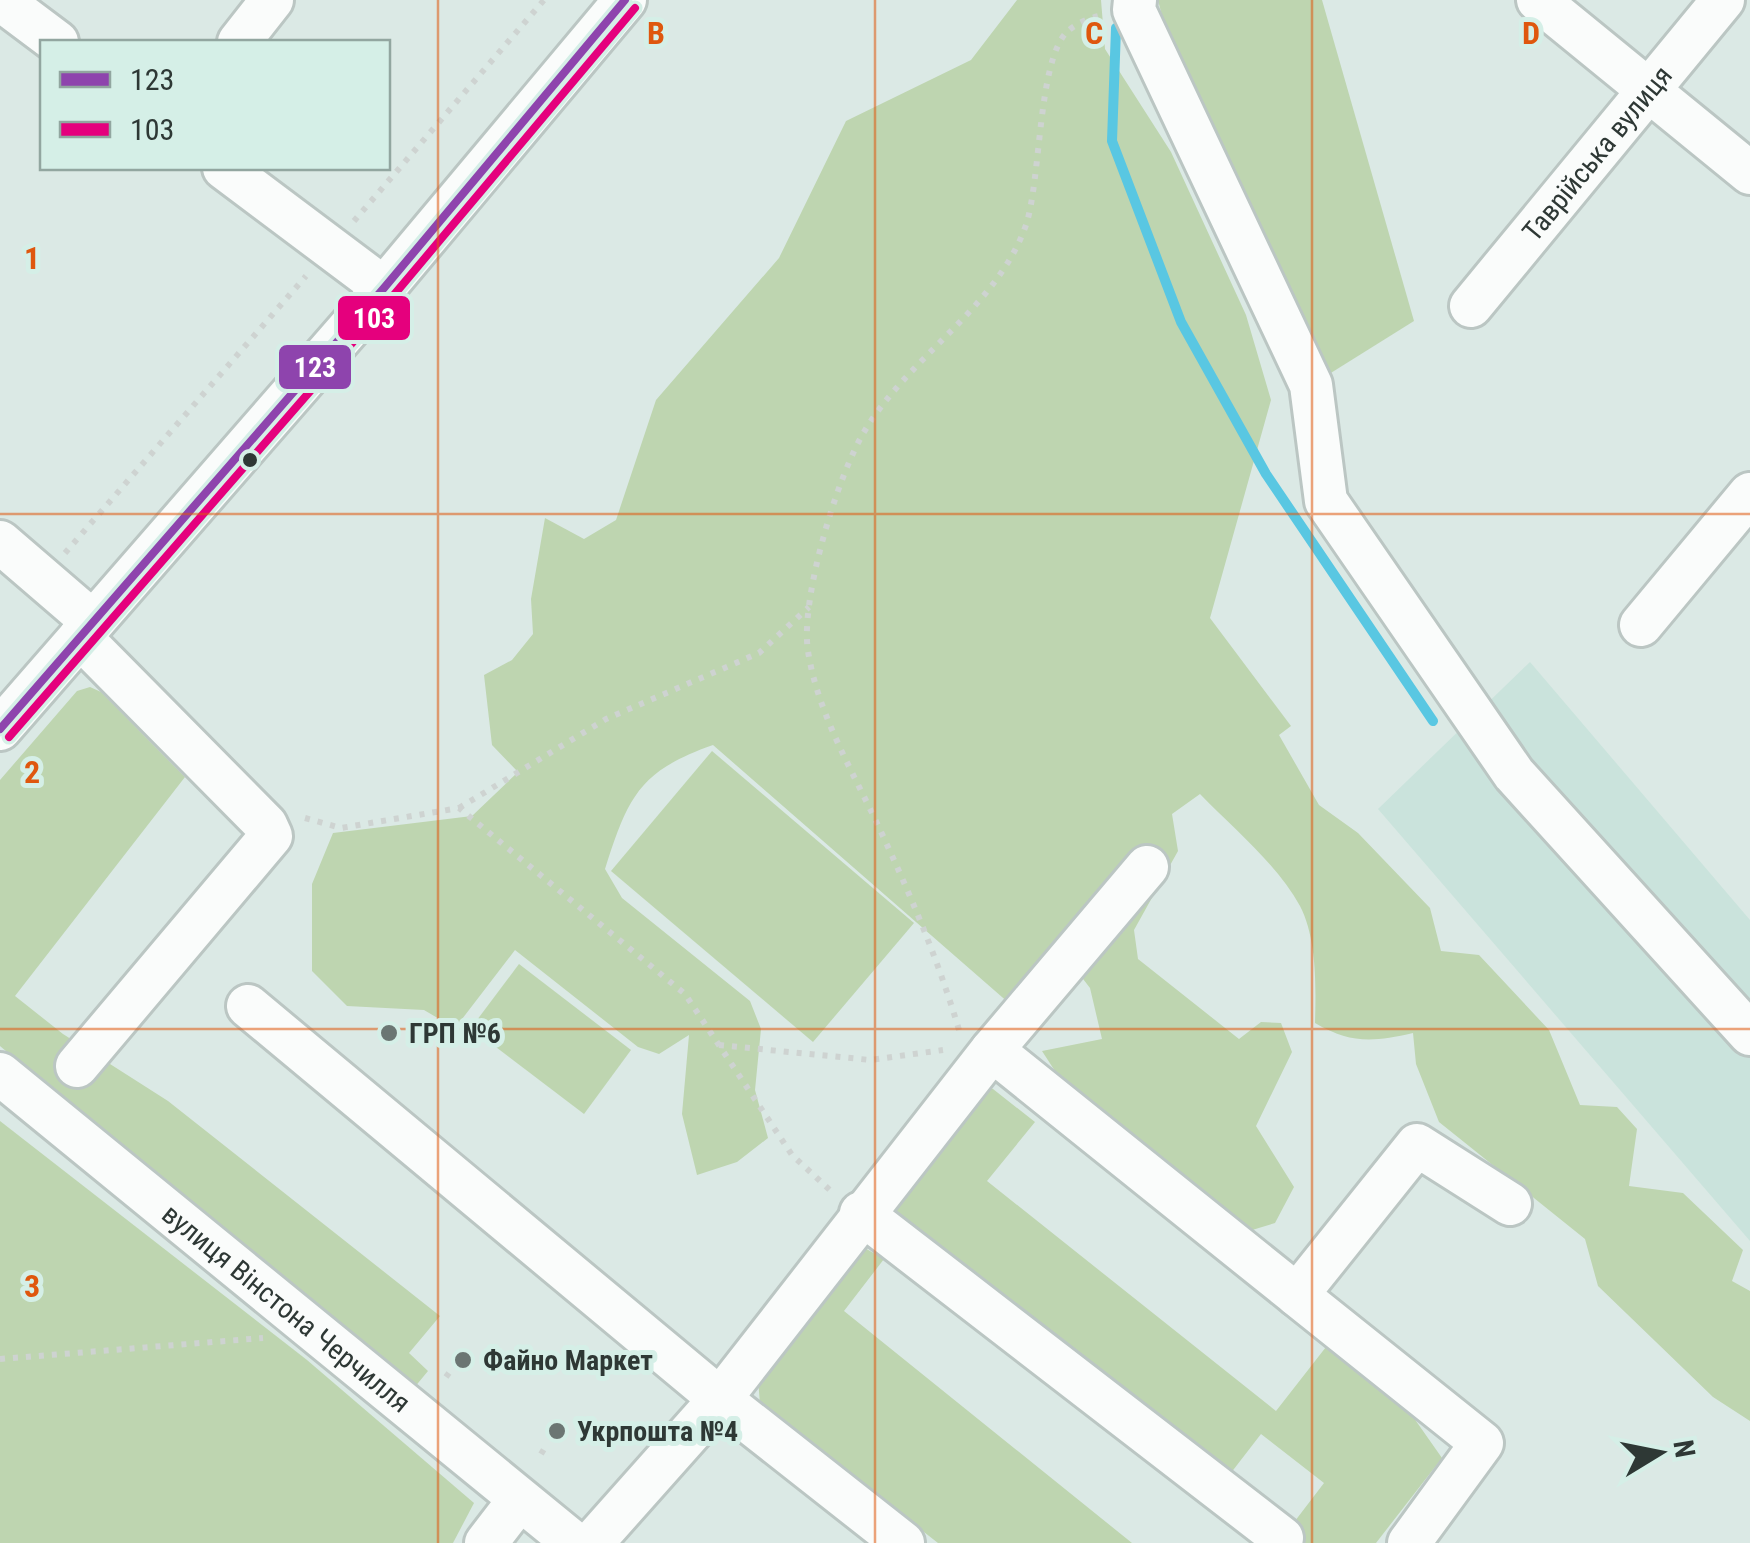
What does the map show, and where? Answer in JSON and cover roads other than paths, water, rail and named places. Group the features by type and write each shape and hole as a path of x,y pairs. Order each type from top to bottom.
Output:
{"street":[{"path":"240,40 272,0"},
{"path":"0,730 384,288 625,0"},
{"path":"1538,0 1750,173"},
{"name":"Таврійська вулиця","path":"1471,306 1722,0"},
{"path":"1135,5 1310,385 1326,501 1514,774 1747,1034"},
{"path":"4,8 55,40"},
{"path":"227,170 384,288"},
{"path":"1641,625 1750,494"},
{"path":"0,542 86,629 266,825 271,836 77,1066"},
{"path":"592,1543 720,1399 976,1057 1147,867"},
{"path":"248,1006 720,1399 904,1543"},
{"path":"976,1057 1297,1294 1482,1442 1409,1543"},
{"name":"вулиця Вінстона Черчилля","path":"0,1074 574,1543"},
{"path":"1297,1294 1417,1145 1510,1204"},
{"path":"862,1213 1282,1538"},
{"path":"486,1543 519,1500"}],"waterway":[{"path":"1116,28 1112,141 1181,322 1266,474 1433,721"}],"place":[{"name":"ГРП №6","path":"389,1033"},
{"name":"Файно Маркет","path":"463,1360"},
{"name":"Укрпошта №4","path":"557,1431"}]}
